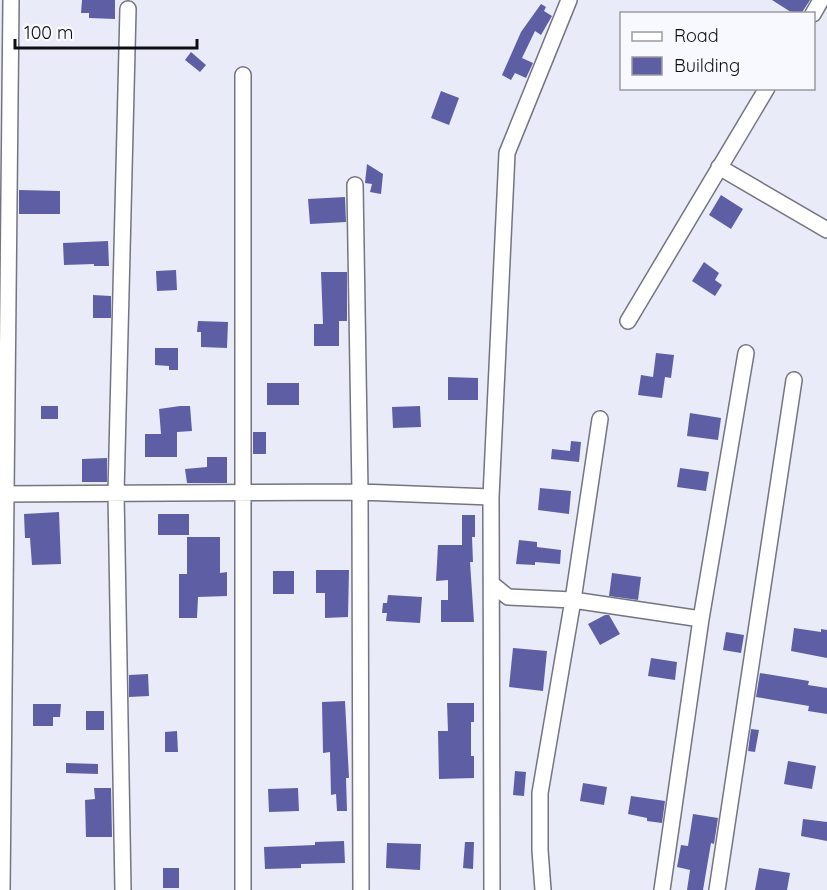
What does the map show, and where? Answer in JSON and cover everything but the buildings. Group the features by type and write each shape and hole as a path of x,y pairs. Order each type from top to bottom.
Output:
{"street":[{"path":"2,890 3,493 11,0"},
{"path":"492,890 491,497 507,153 569,0"},
{"path":"123,890 116,493 128,9"},
{"path":"243,75 243,890"},
{"path":"628,321 766,90"},
{"path":"719,167 827,230"},
{"path":"355,185 360,492 361,890"},
{"path":"662,890 701,619 746,353"},
{"path":"717,890 794,380"},
{"path":"543,890 540,793 573,600 600,419"},
{"path":"3,493 242,491 360,492 491,497"},
{"path":"492,584 508,597 573,600 701,619"}]}
